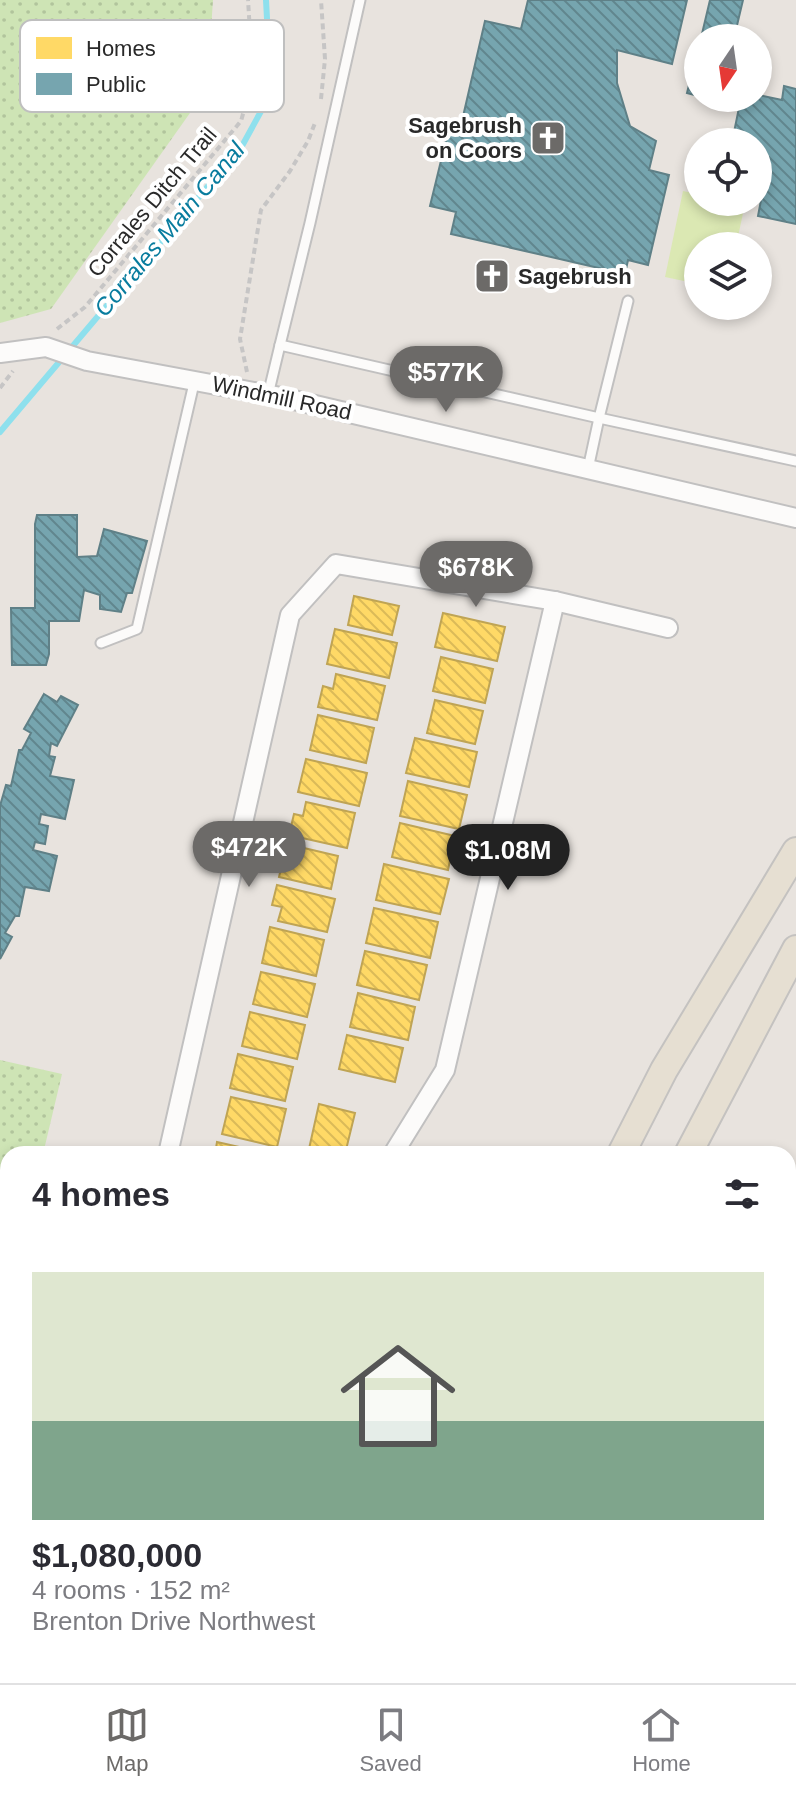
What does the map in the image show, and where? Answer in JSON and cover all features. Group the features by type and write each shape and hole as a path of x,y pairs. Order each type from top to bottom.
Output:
{"main road":[{"path":"625,1146 664,1070 796,851"},
{"path":"692,1146 796,949"}],"street":[{"name":"Windmill Road","path":"0,353 38,348 87,361 195,379 796,518"},
{"path":"170,1146 290,615 336,564 555,601 668,628"},
{"path":"398,1146 445,1070 555,601"}],"lane":[{"path":"268,395 360,0"},
{"path":"588,469 628,301"},
{"path":"280,345 796,461"},
{"path":"101,643 137,629 195,379"}],"path":[{"name":"Corrales Ditch Trail","path":"248,0 249,20"},
{"path":"320,100 325,59 321,0"},
{"name":"Corrales Ditch Trail","path":"0,388 38,348 85,307 241,121 244,112"},
{"path":"246,390 247,371 240,339 261,210 308,141 319,114"}],"green space":[{"path":"0,0 213,0 212,20 20,20 20,112 191,112 51,309 0,323"},
{"path":"683,191 684,216 742,216 739,232 684,232 684,281 665,277"},
{"path":"0,1060 62,1074 45,1146 0,1146"}],"building: Homes":[{"path":"354,596 399,606 392,635 348,625"},
{"path":"443,613 505,627 497,661 435,647"},
{"path":"335,629 397,643 389,678 327,664"},
{"path":"441,657 493,669 485,703 433,691"},
{"path":"336,674 385,686 377,720 318,707 323,686 333,689"},
{"path":"435,700 483,711 475,744 427,733"},
{"path":"318,715 374,728 366,763 310,750"},
{"path":"415,738 477,752 469,787 406,773"},
{"path":"306,759 367,773 359,806 298,792"},
{"path":"408,781 467,795 459,829 400,816"},
{"path":"306,802 355,813 347,848 289,835 294,814 303,816"},
{"path":"400,823 455,836 448,870 392,857"},
{"path":"287,844 338,856 331,889 279,877"},
{"path":"384,864 449,879 440,914 376,900"},
{"path":"277,885 335,899 327,932 278,921 282,907 272,905"},
{"path":"374,908 438,922 430,958 366,943"},
{"path":"270,927 324,940 316,976 262,963"},
{"path":"365,951 427,965 419,1000 357,985"},
{"path":"261,972 315,984 307,1017 253,1004"},
{"path":"358,993 415,1007 408,1040 350,1027"},
{"path":"250,1012 305,1025 297,1059 242,1046"},
{"path":"347,1035 403,1048 395,1082 339,1069"},
{"path":"238,1054 293,1067 285,1101 230,1088"},
{"path":"231,1097 286,1109 277,1146 222,1134"},
{"path":"319,1104 355,1113 347,1146 310,1146"}],"building: Public":[{"name":"Sagebrush on Coors","path":"528,0 687,0 672,64 617,50 617,83 630,126 656,141 649,170 669,175 648,265 628,260 625,274 451,234 456,212 430,206 448,132 459,134 485,21 521,29"},
{"path":"710,0 743,0 737,24 704,24"},
{"path":"784,86 796,89 796,224 758,216 772,216 772,128 735,128 738,112 772,112 772,98 782,100"},
{"path":"37,515 77,515 77,557 97,556 104,529 147,541 132,593 127,593 121,612 100,609 100,595 84,590 79,621 49,621 46,665 12,665 11,608 35,608"},
{"path":"44,694 57,702 61,696 78,705 57,746 51,743 49,756 55,757 50,776 74,780 65,819 41,814 39,824 48,826 45,844 35,842 33,850 57,856 49,891 25,887 19,916 15,916 5,933 12,937 0,959 0,806 6,785 11,786 19,750 22,750 31,733 24,729"}],"waterway":[{"name":"Corrales Main Canal","path":"266,0 267,20"},
{"name":"Corrales Main Canal","path":"0,432 242,146 261,112"}],"place":[{"name":"Sagebrush on Coors","path":"548,138"},
{"name":"Sagebrush","path":"492,276"}]}
